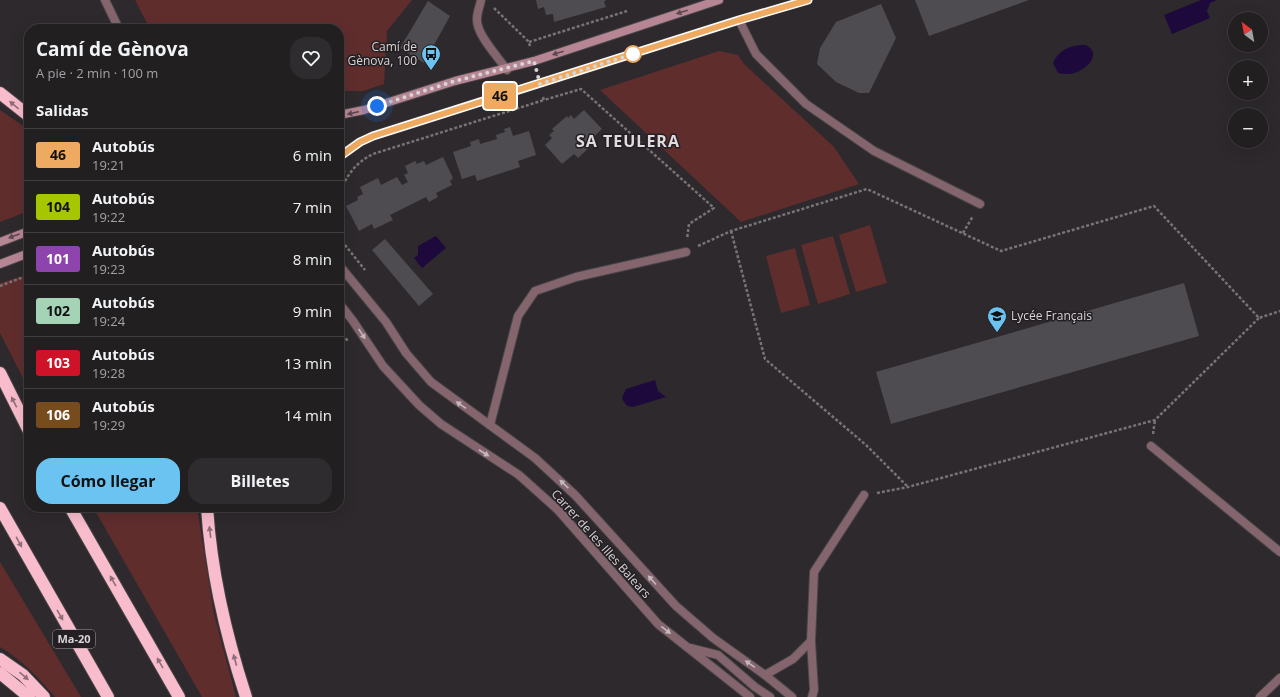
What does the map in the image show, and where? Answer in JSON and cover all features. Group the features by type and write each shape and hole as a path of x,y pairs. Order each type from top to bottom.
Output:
{"highway":[{"path":"0,93 24,112"},
{"path":"0,373 24,421"},
{"name":"Ma-20","path":"0,508 108,697"},
{"path":"73,512 179,697"},
{"path":"209,512 214,566 222,606 246,697"},
{"path":"0,659 23,675 44,697"},
{"path":"0,672 29,697"}],"street":[{"path":"105,0 117,24"},
{"path":"481,0 477,19 478,26 481,34 507,70"},
{"path":"344,115 364,110 455,81 507,70 719,0"},
{"path":"344,153 355,145 373,136 739,20 808,0"},
{"path":"739,20 756,54 806,104 874,151 980,204"},
{"path":"0,242 24,233"},
{"path":"490,425 518,316 535,291 576,277 686,252"},
{"path":"3,262 24,255"},
{"name":"Carrer de les Illes Balears","path":"344,272 386,322 406,353 431,382 448,396 535,458 575,495 676,606 713,638 765,675 792,697"},
{"name":"Carrer de les Illes Balears","path":"344,309 353,320 383,366 419,405 441,424 519,475 552,505 658,624 750,697"},
{"path":"1151,446 1280,552"},
{"path":"812,697 814,690 814,676 811,641 814,572 864,495"},
{"path":"765,675 793,659 811,641"},
{"path":"688,647 718,655 755,687 770,697"},
{"path":"1260,697 1280,678"}],"path":[{"path":"494,8 529,42 534,61"},
{"path":"529,42 627,11"},
{"path":"540,84 544,100"},
{"path":"344,182 352,169 373,154 581,89 714,208 689,224 686,252"},
{"path":"686,252 731,231 867,189 1001,251 1154,206 1260,318"},
{"path":"963,233 980,204"},
{"path":"731,231 765,359 866,445 908,487"},
{"path":"344,246 365,270"},
{"path":"0,286 24,277"},
{"path":"864,495 908,487 1154,420 1260,318 1280,311"},
{"path":"344,337 348,341"}],"shaded area":[{"path":"135,0 412,0 387,31 384,84 363,91 344,91 344,24 147,24"},
{"path":"1201,0 1217,0 1210,3 1207,11 1210,18 1172,34 1164,15"},
{"path":"1086,45 1091,49 1093,58 1086,67 1075,73 1058,73 1053,63 1055,58 1062,51 1071,47"},
{"path":"719,51 738,55 744,64 834,147 859,184 741,222 600,90"},
{"path":"0,110 24,127 24,213 0,222"},
{"path":"870,225 887,283 856,292 839,235"},
{"path":"436,236 446,248 422,268 414,258 418,255 418,246"},
{"path":"833,236 850,294 818,304 801,245"},
{"path":"795,248 810,305 781,313 766,256"},
{"path":"24,276 24,380 0,333 0,283"},
{"path":"655,380 658,391 666,397 633,407 625,403 622,398 626,389"},
{"path":"96,512 198,512 214,614 236,697 202,697"},
{"path":"0,562 81,697 55,697 30,670 0,647"}],"building":[{"path":"536,0 606,0 604,2 606,7 554,22 553,14 546,15 544,7 538,9"},
{"path":"915,0 1029,0 929,36"},
{"path":"428,1 450,16 424,63 400,48"},
{"path":"881,4 896,38 869,93 859,93 836,82 817,64 820,48 836,22"},
{"path":"584,110 602,129 590,140 593,144 578,158 574,154 562,164 545,145 552,138 549,135 554,131 552,129 567,116 568,118 571,115 574,119"},
{"path":"510,127 513,136 529,131 536,155 518,161 520,167 477,181 475,175 462,179 453,152 471,146 470,142 479,139 480,144 497,139 496,135 505,132 504,129"},
{"path":"443,157 453,178 450,181 452,185 436,193 438,197 429,202 426,197 390,215 393,220 374,229 372,224 359,231 346,206 358,200 357,197 363,194 360,187 378,178 381,185 397,177 402,185 408,182 404,175 408,173 405,166 415,161 417,164 424,161 426,165"},
{"path":"385,239 433,294 419,306 372,250"},
{"path":"1184,283 1199,336 891,424 876,372"}],"bus line":[{"name":"46","path":"344,153 360,142 373,136 739,20 808,0"}],"place":[{"name":"Camí de Gènova, 100","path":"431,71"},
{"name":"Lycée Français","path":"997,333"}],"district":[{"name":"SA TEULERA","path":"628,141"}],"route":[{"path":"377,106 455,81 507,70 534,61 540,84 639,52 633,54"}]}
